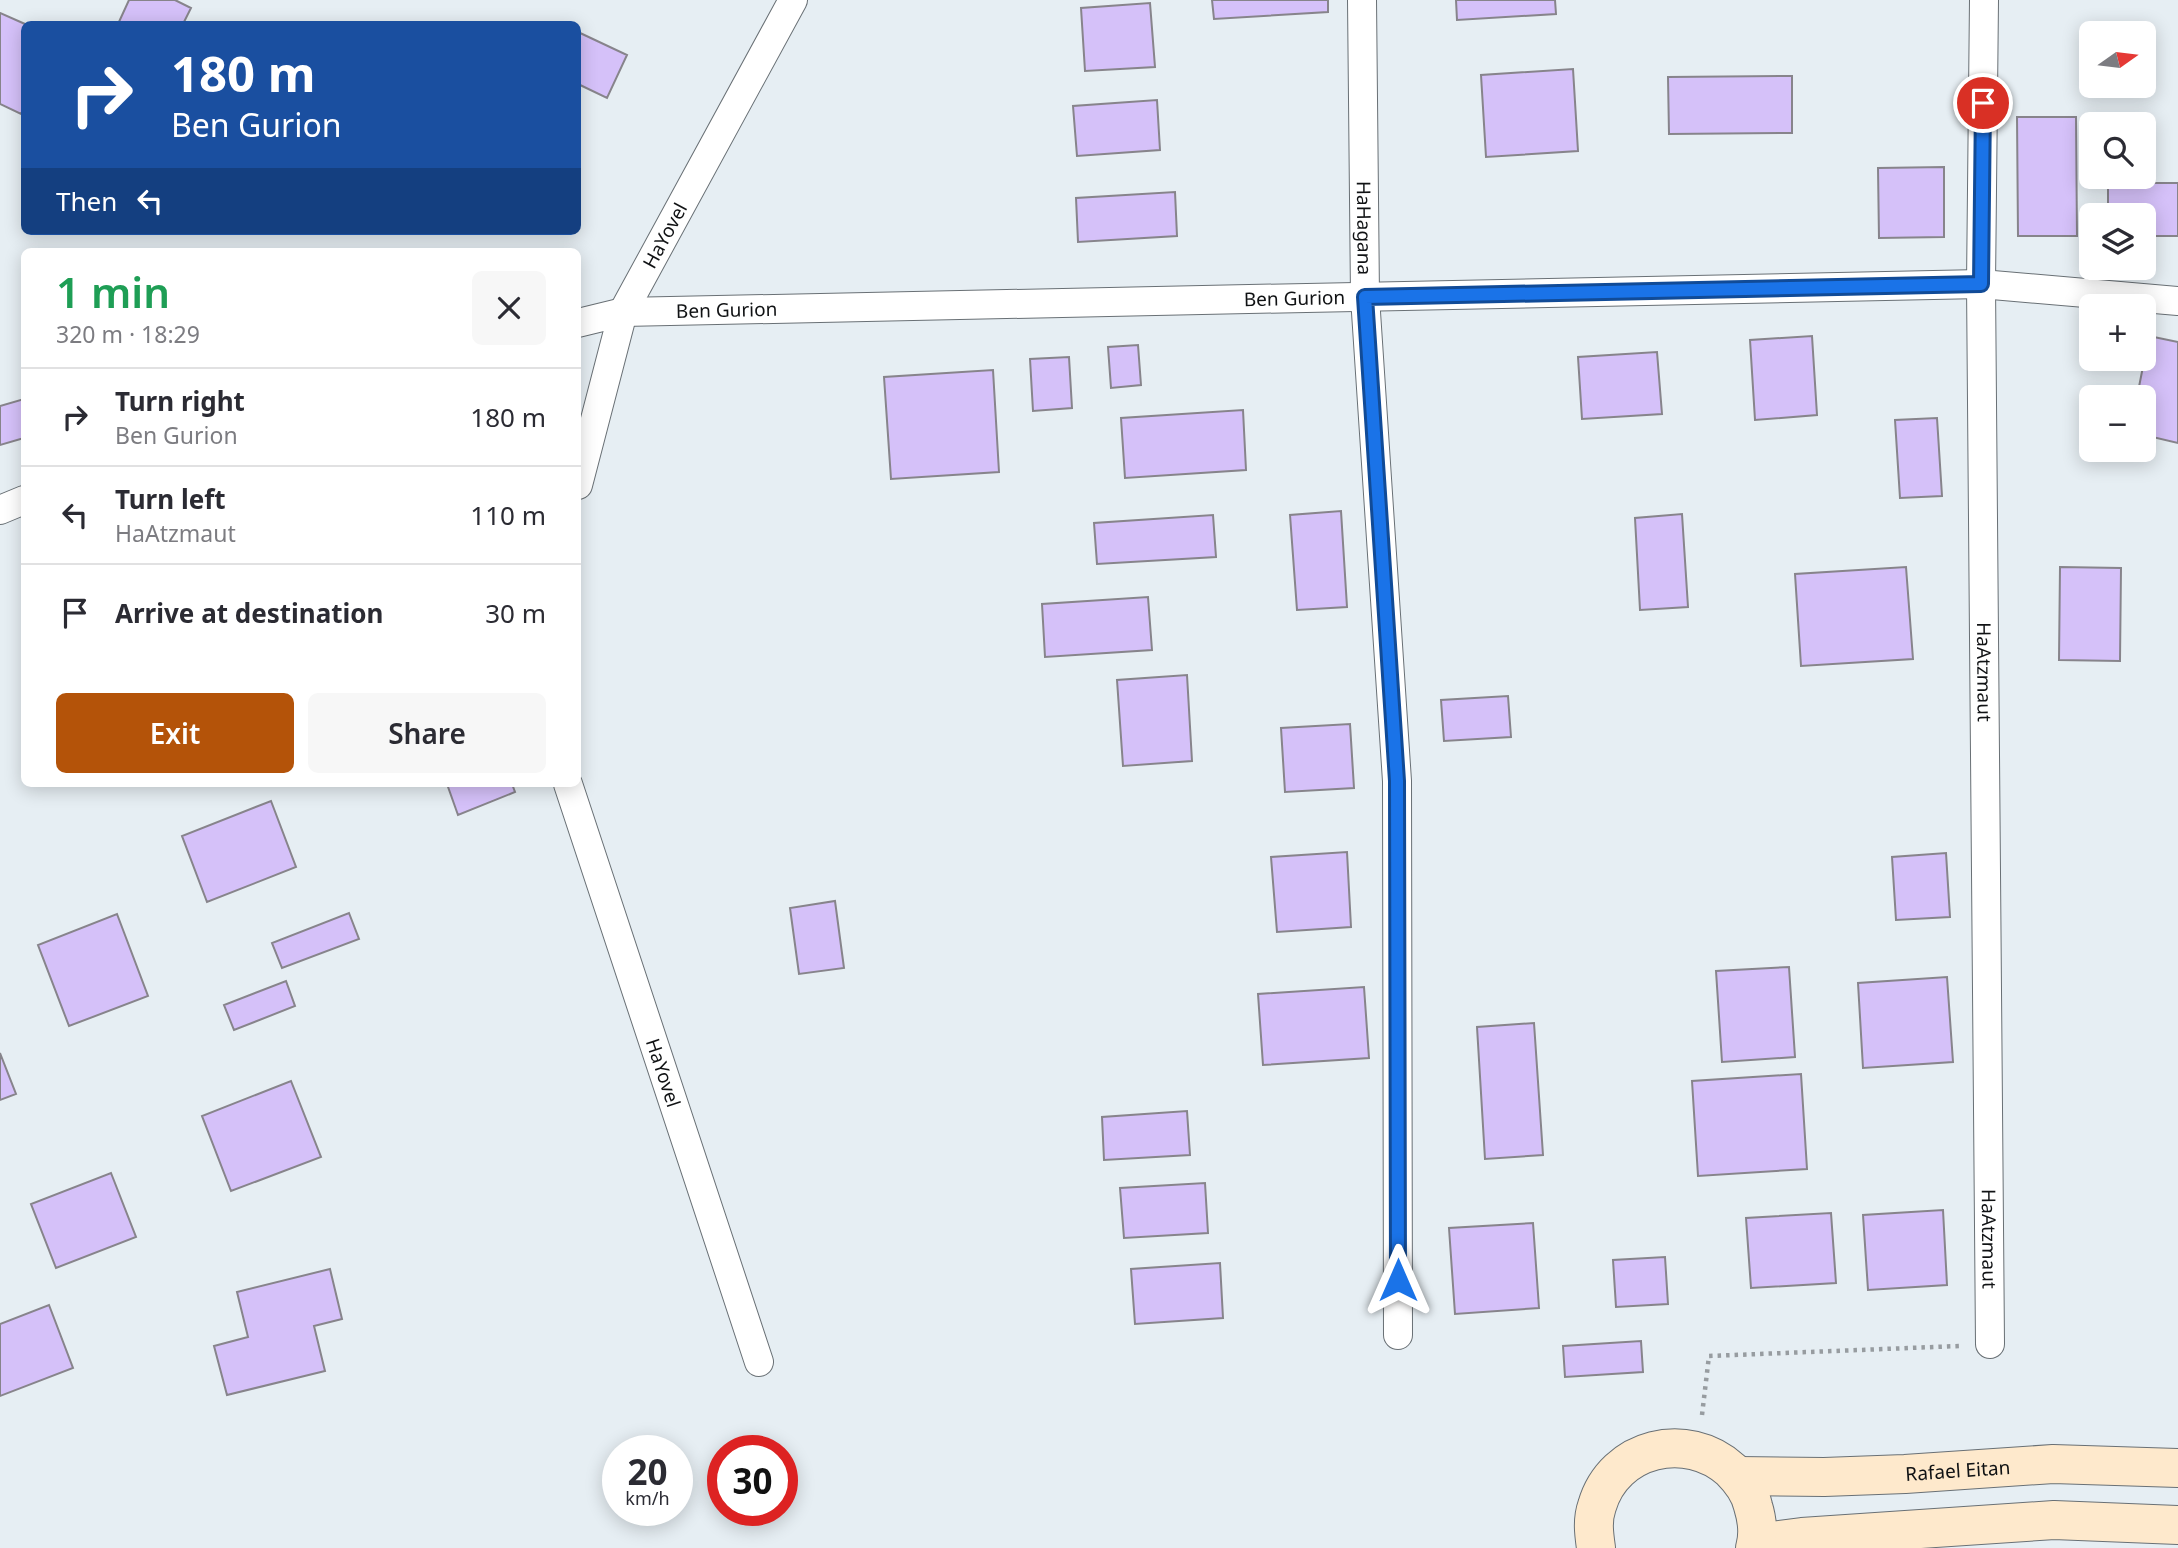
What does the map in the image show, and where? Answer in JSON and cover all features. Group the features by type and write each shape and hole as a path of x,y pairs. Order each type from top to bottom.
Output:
{"main road":[{"path":"1596,1548 1593,1531 1597,1505 1608,1482 1626,1464 1648,1451 1673,1447 1698,1450 1720,1460 1738,1476 1751,1496 1757,1519 1756,1546 1815,1536 2054,1520 2178,1525"},
{"name":"Rafael Eitan","path":"1738,1476 1905,1474 2053,1464 2178,1468"}],"street":[{"name":"HaYovel","path":"581,473 623,312 793,0"},
{"name":"HaHagana","path":"1362,0 1365,297 1397,781 1398,1335"},
{"name":"HaAtzmaut","path":"1984,0 1981,284 1990,1344"},
{"name":"Ben Gurion","path":"581,322 623,312 1981,284 2178,301"},
{"path":"0,510 21,501"},
{"name":"HaYovel","path":"569,787 760,1362"}],"path":[{"path":"1698,1450 1709,1356 1990,1344"}],"building":[{"path":"129,0 175,0 191,8 184,21 119,21"},
{"path":"1212,0 1328,0 1328,12 1214,19"},
{"path":"1456,0 1555,0 1556,14 1457,20"},
{"path":"1150,3 1155,67 1085,71 1081,8"},
{"path":"0,13 21,22 21,114 0,104"},
{"path":"581,33 627,55 607,98 581,85"},
{"path":"1573,69 1578,151 1486,157 1481,75"},
{"path":"1792,76 1792,133 1669,134 1668,77"},
{"path":"1157,100 1160,150 1077,156 1073,106"},
{"path":"2017,117 2076,117 2077,236 2018,236"},
{"path":"1944,167 1944,237 1879,238 1878,168"},
{"path":"2156,183 2178,183 2178,236 2156,236 2156,203 2108,203 2108,189 2156,189"},
{"path":"1175,192 1177,236 1078,242 1076,198"},
{"path":"1812,336 1817,415 1755,420 1750,340"},
{"path":"2156,337 2178,342 2178,443 2156,438 2156,385 2139,385 2142,371 2156,371"},
{"path":"1138,345 1141,385 1111,388 1108,347"},
{"path":"1657,352 1662,414 1582,419 1578,357"},
{"path":"1069,357 1072,408 1033,411 1030,359"},
{"path":"993,370 999,472 891,479 884,377"},
{"path":"21,400 21,439 0,445 0,406"},
{"path":"1243,410 1246,470 1125,478 1121,418"},
{"path":"1937,418 1942,496 1900,498 1895,420"},
{"path":"1341,511 1347,607 1297,610 1290,515"},
{"path":"1682,514 1688,607 1640,610 1635,518"},
{"path":"1213,515 1216,557 1097,564 1094,523"},
{"path":"1906,567 1913,659 1801,666 1795,574"},
{"path":"2060,567 2121,568 2120,661 2059,660"},
{"path":"1148,597 1152,650 1045,657 1042,604"},
{"path":"1187,675 1192,761 1123,766 1117,680"},
{"path":"1508,696 1511,737 1444,741 1441,700"},
{"path":"1350,724 1354,788 1285,792 1281,728"},
{"path":"448,787 513,787 515,792 458,815"},
{"path":"271,801 296,867 207,902 182,836"},
{"path":"1347,852 1351,927 1277,932 1271,857"},
{"path":"1946,853 1950,917 1896,920 1892,857"},
{"path":"835,901 844,968 799,974 790,908"},
{"path":"349,913 359,939 282,968 272,943"},
{"path":"117,914 148,996 69,1026 38,945"},
{"path":"1789,967 1795,1057 1722,1062 1716,971"},
{"path":"1947,977 1953,1062 1863,1068 1858,983"},
{"path":"286,981 295,1006 234,1030 224,1005"},
{"path":"1364,987 1369,1058 1263,1065 1258,994"},
{"path":"1534,1023 1543,1155 1485,1159 1477,1027"},
{"path":"0,1053 16,1094 0,1100"},
{"path":"1801,1074 1807,1169 1698,1176 1692,1081"},
{"path":"291,1081 321,1157 231,1191 202,1116"},
{"path":"1187,1111 1190,1155 1104,1160 1102,1117"},
{"path":"111,1173 136,1237 56,1268 31,1204"},
{"path":"1205,1183 1208,1233 1124,1238 1120,1188"},
{"path":"1943,1210 1947,1285 1868,1290 1863,1215"},
{"path":"1831,1213 1836,1283 1751,1288 1746,1218"},
{"path":"1533,1223 1539,1308 1455,1314 1449,1228"},
{"path":"1665,1257 1668,1304 1616,1307 1613,1260"},
{"path":"1220,1263 1223,1318 1135,1324 1131,1269"},
{"path":"330,1269 342,1319 314,1326 325,1371 227,1395 214,1346 248,1337 237,1292"},
{"path":"49,1305 73,1368 0,1396 0,1324"},
{"path":"1641,1341 1643,1372 1565,1377 1563,1346"}],"route":[{"path":"1398,1280 1397,781 1365,297 1981,284 1983,103"}]}
